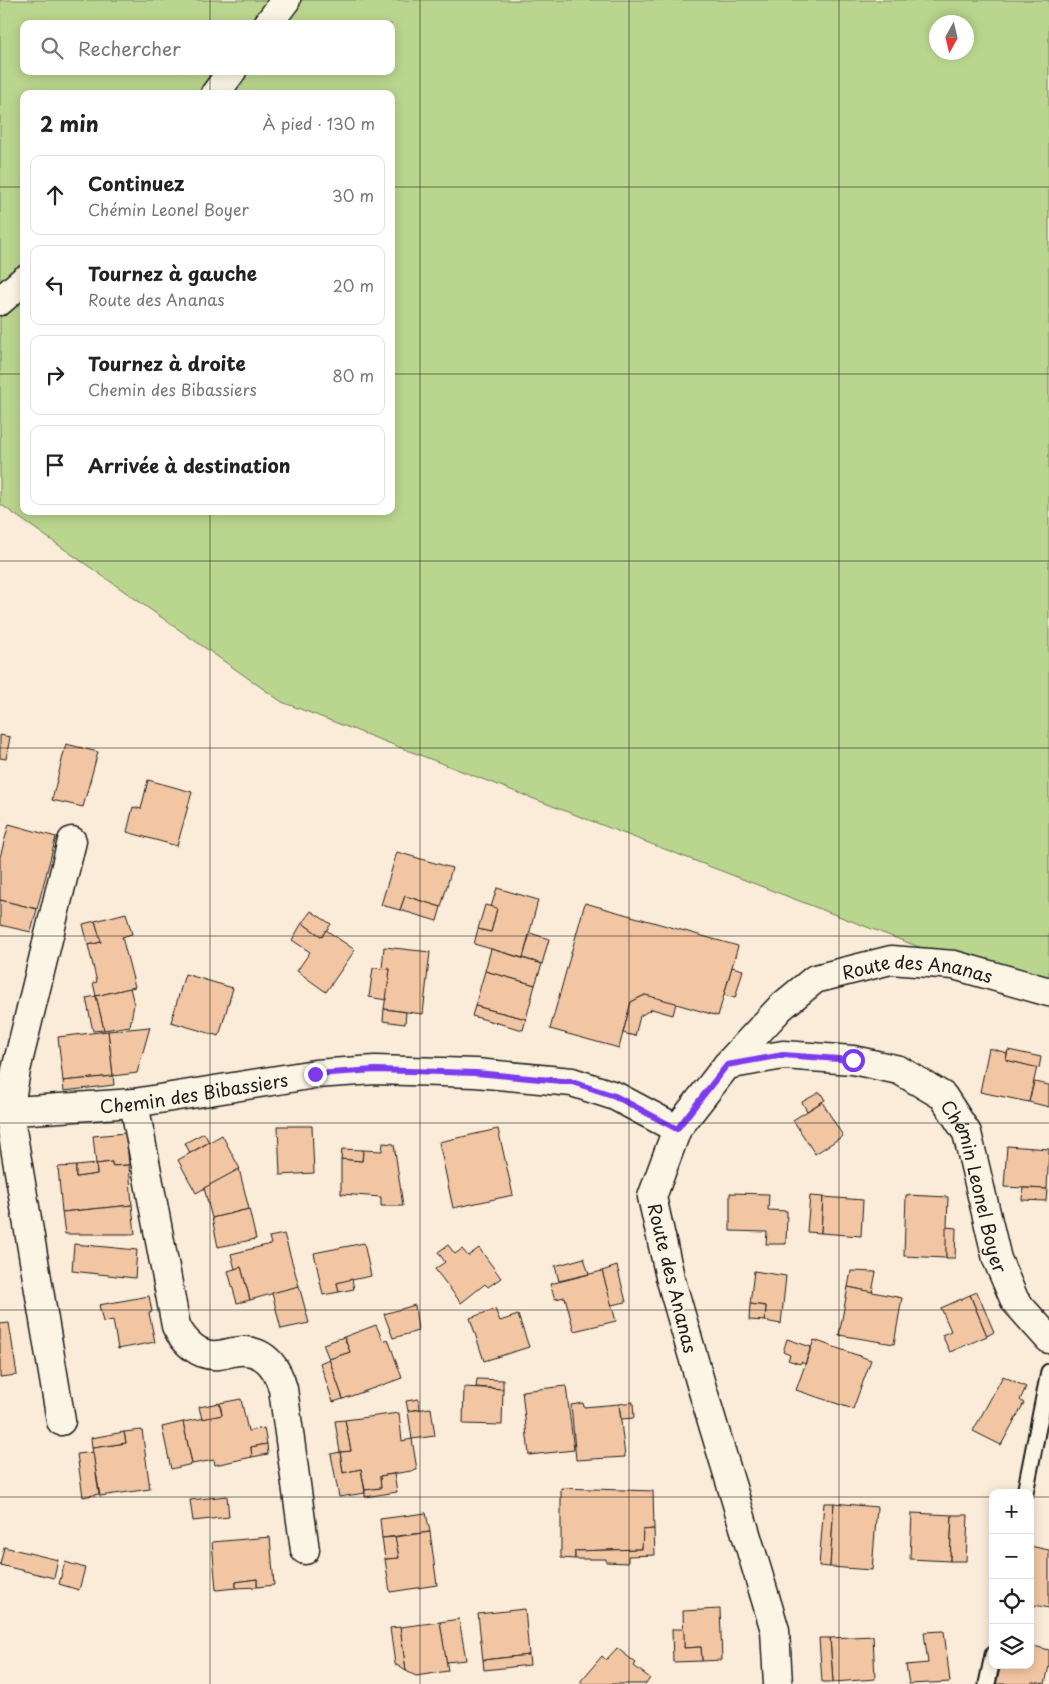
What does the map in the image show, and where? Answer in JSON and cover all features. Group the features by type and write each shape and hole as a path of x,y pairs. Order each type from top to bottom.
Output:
{"street":[{"path":"271,20 286,0"},
{"path":"218,90 229,75"},
{"path":"0,301 20,284"},
{"path":"61,1421 4,1112 72,841"},
{"name":"Route des Ananas","path":"778,1684 775,1630 670,1277 652,1197 677,1129 727,1065 781,1008 815,979 891,960 954,965 1049,992"},
{"name":"Chémin Leonel Boyer","path":"727,1065 783,1055 853,1060 899,1070 943,1096 967,1132 997,1259 1015,1301 1049,1339"},
{"name":"Chemin des Bibassiers","path":"4,1112 134,1103 315,1074 375,1070 476,1073 572,1082 615,1096 677,1129"},
{"path":"134,1103 176,1326 181,1337 192,1347 205,1354 216,1356 244,1350 259,1355 272,1363 280,1376 305,1550"}],"lane":[{"path":"1026,1489 1049,1372"},
{"path":"987,1684 990,1669"}],"green space":[{"path":"0,0 1049,0 1049,997 282,702 0,504"}],"building":[{"path":"0,735 10,737 6,759 0,758"},
{"path":"66,744 98,752 83,807 52,800"},
{"path":"148,780 192,792 177,846 127,832 133,807 141,809"},
{"path":"9,824 56,837 37,909 0,900 0,857"},
{"path":"397,852 452,868 441,907 405,896 400,910 381,905"},
{"path":"497,888 538,900 523,958 474,944 478,929 491,932 497,908 491,907"},
{"path":"405,896 441,907 437,921 400,910"},
{"path":"0,900 37,909 31,932 0,925"},
{"path":"585,903 738,946 718,1016 645,995 631,1002 619,1048 550,1029"},
{"path":"485,905 497,908 491,932 478,929"},
{"path":"311,911 331,924 322,937 302,923"},
{"path":"126,913 132,934 122,937 135,987 96,996 93,983 97,982 88,945 101,942 95,921"},
{"path":"95,921 101,942 88,945 83,924"},
{"path":"302,923 322,937 326,930 355,950 326,992 297,971 310,952 292,940"},
{"path":"530,933 549,939 542,964 523,958"},
{"path":"384,947 430,952 423,1014 384,1009 390,969 382,969"},
{"path":"491,949 542,964 535,985 485,971"},
{"path":"732,967 743,970 735,998 724,995"},
{"path":"373,968 390,969 386,1000 369,997"},
{"path":"485,971 535,985 526,1019 475,1006"},
{"path":"185,974 233,988 219,1036 171,1022"},
{"path":"130,988 134,1004 130,1026 104,1030 96,996"},
{"path":"645,995 676,1003 673,1015 652,1009 640,1016 635,1036 623,1033 631,1002"},
{"path":"96,996 104,1030 93,1031 86,998"},
{"path":"475,1006 526,1019 523,1030 472,1016"},
{"path":"384,1009 406,1012 405,1024 383,1021"},
{"path":"150,1027 137,1073 113,1076 108,1031"},
{"path":"108,1031 113,1076 63,1081 58,1037"},
{"path":"989,1048 1007,1053 1006,1060 1037,1067 1029,1102 980,1092"},
{"path":"1008,1050 1041,1057 1039,1068 1006,1060"},
{"path":"113,1076 114,1085 64,1091 63,1081"},
{"path":"1034,1082 1049,1085 1049,1107 1029,1102"},
{"path":"820,1092 825,1100 807,1111 802,1102"},
{"path":"822,1102 843,1136 815,1154 793,1120"},
{"path":"278,1126 312,1126 314,1173 280,1175"},
{"path":"498,1129 513,1195 453,1208 439,1142"},
{"path":"126,1133 129,1165 112,1166 112,1162 96,1164 93,1136"},
{"path":"204,1133 209,1142 190,1153 185,1143"},
{"path":"222,1135 240,1169 196,1193 178,1160"},
{"path":"383,1143 394,1144 403,1206 381,1206 381,1197 341,1194 341,1159 362,1161 363,1150 382,1151"},
{"path":"1007,1146 1049,1149 1047,1189 1004,1187"},
{"path":"342,1149 363,1150 362,1161 341,1159"},
{"path":"112,1162 112,1166 129,1165 132,1205 62,1212 58,1167 76,1166 76,1177 97,1174 96,1164"},
{"path":"96,1164 97,1174 76,1177 76,1166"},
{"path":"239,1169 249,1209 212,1218 204,1188"},
{"path":"1023,1188 1047,1189 1046,1201 1022,1200"},
{"path":"730,1193 769,1194 768,1210 787,1211 786,1244 766,1244 767,1232 730,1231"},
{"path":"906,1195 948,1197 946,1258 904,1256"},
{"path":"810,1196 823,1197 821,1233 807,1232"},
{"path":"823,1197 863,1200 861,1236 821,1233"},
{"path":"132,1205 135,1234 65,1234 62,1212"},
{"path":"249,1209 256,1239 218,1247 212,1218"},
{"path":"946,1227 956,1228 955,1258 946,1258"},
{"path":"284,1234 299,1286 250,1300 241,1267 235,1269 231,1254 271,1244 269,1237"},
{"path":"364,1243 371,1276 337,1283 339,1292 323,1295 314,1253"},
{"path":"74,1244 137,1250 135,1278 72,1271"},
{"path":"448,1245 455,1254 462,1249 468,1256 479,1248 501,1278 488,1287 485,1284 461,1303 435,1269 445,1262 438,1252"},
{"path":"584,1258 589,1274 559,1281 555,1266"},
{"path":"617,1266 626,1302 611,1305 602,1271"},
{"path":"241,1267 250,1300 237,1303 228,1271"},
{"path":"602,1271 616,1321 574,1331 565,1297 555,1299 550,1284"},
{"path":"754,1271 786,1276 781,1324 765,1321 766,1306 750,1304"},
{"path":"851,1271 876,1272 872,1292 848,1287"},
{"path":"352,1279 354,1289 339,1292 337,1283"},
{"path":"299,1286 309,1323 281,1329 272,1293"},
{"path":"848,1287 902,1298 894,1344 839,1335"},
{"path":"977,1292 994,1332 987,1336 970,1295"},
{"path":"970,1295 987,1336 950,1352 942,1335 951,1331 941,1308"},
{"path":"149,1296 152,1312 149,1313 155,1342 118,1349 113,1320 103,1322 99,1305"},
{"path":"750,1304 766,1306 765,1321 749,1320"},
{"path":"415,1305 418,1331 393,1338 384,1314"},
{"path":"495,1309 500,1321 518,1315 529,1347 484,1361 470,1318"},
{"path":"9,1323 17,1375 0,1377 0,1324"},
{"path":"376,1325 383,1341 388,1339 402,1378 343,1399 329,1359 350,1352 344,1337"},
{"path":"344,1337 350,1352 329,1359 323,1344"},
{"path":"787,1339 811,1347 805,1364 788,1360 790,1355 783,1352"},
{"path":"814,1340 871,1360 853,1409 796,1390"},
{"path":"329,1359 343,1399 333,1402 320,1363"},
{"path":"1003,1376 1026,1387 1020,1400 1024,1403 1001,1445 973,1431"},
{"path":"477,1379 503,1380 503,1389 476,1387"},
{"path":"566,1386 574,1450 529,1455 522,1391"},
{"path":"464,1387 503,1389 502,1425 463,1424"},
{"path":"241,1399 248,1431 264,1428 267,1444 251,1447 252,1457 215,1465 214,1460 192,1464 183,1422 222,1415 220,1403"},
{"path":"419,1399 420,1409 408,1411 406,1401"},
{"path":"633,1402 634,1418 621,1419 619,1404"},
{"path":"219,1403 222,1415 202,1419 199,1407"},
{"path":"583,1403 584,1407 619,1404 625,1457 576,1460 571,1405"},
{"path":"431,1408 435,1436 412,1439 408,1411"},
{"path":"399,1413 402,1441 412,1439 417,1470 380,1476 381,1488 365,1490 361,1469 343,1473 340,1452 351,1451 345,1420"},
{"path":"345,1420 351,1451 340,1452 335,1421"},
{"path":"183,1422 192,1464 171,1469 162,1427"},
{"path":"142,1430 150,1489 100,1496 92,1448 126,1443 124,1432"},
{"path":"124,1432 126,1443 92,1448 91,1438"},
{"path":"267,1444 268,1454 252,1457 251,1447"},
{"path":"93,1452 99,1494 83,1497 77,1454"},
{"path":"340,1452 343,1473 361,1469 365,1493 339,1497 331,1454"},
{"path":"394,1474 397,1492 365,1497 365,1490 381,1488 380,1476"},
{"path":"561,1488 653,1491 654,1529 643,1530 642,1549 575,1551 575,1559 561,1558"},
{"path":"227,1496 229,1517 193,1521 190,1500"},
{"path":"824,1503 834,1503 830,1567 819,1566"},
{"path":"834,1503 877,1507 872,1570 830,1567"},
{"path":"426,1513 430,1532 382,1538 380,1519"},
{"path":"912,1513 952,1515 950,1561 910,1559"},
{"path":"952,1515 968,1515 966,1561 950,1561"},
{"path":"654,1529 655,1555 628,1556 628,1563 606,1562 606,1559 575,1559 575,1551 642,1549 643,1530"},
{"path":"430,1532 437,1585 390,1592 385,1559 399,1558 395,1537"},
{"path":"270,1537 274,1585 257,1587 257,1579 236,1582 236,1588 216,1590 212,1542"},
{"path":"395,1537 399,1558 385,1559 382,1538"},
{"path":"4,1547 58,1560 54,1578 0,1565"},
{"path":"1034,1547 1049,1550 1049,1608 1034,1605"},
{"path":"65,1562 85,1568 79,1590 59,1584"},
{"path":"257,1579 257,1587 236,1588 236,1582"},
{"path":"525,1609 529,1655 483,1660 478,1614"},
{"path":"720,1609 722,1660 702,1661 701,1647 684,1648 683,1611"},
{"path":"459,1619 466,1660 446,1662 440,1622"},
{"path":"440,1622 448,1671 416,1676 406,1671 400,1627"},
{"path":"400,1627 406,1671 395,1664 390,1628"},
{"path":"672,1629 684,1629 684,1648 701,1647 702,1661 673,1662"},
{"path":"944,1631 950,1682 909,1684 906,1665 928,1663 924,1632"},
{"path":"873,1636 875,1679 833,1682 830,1638"},
{"path":"819,1638 830,1638 833,1682 822,1682"},
{"path":"1034,1646 1049,1650 1049,1666 1045,1684 1032,1682 1031,1684 996,1684 1000,1669 1034,1669"},
{"path":"617,1648 636,1663 634,1666 650,1678 646,1684 583,1684 580,1682 602,1656 606,1660"},
{"path":"529,1655 530,1665 484,1670 483,1660"}],"route":[{"path":"315,1074 375,1070 476,1073 572,1082 615,1096 677,1129 727,1065 783,1055 853,1060"}]}
